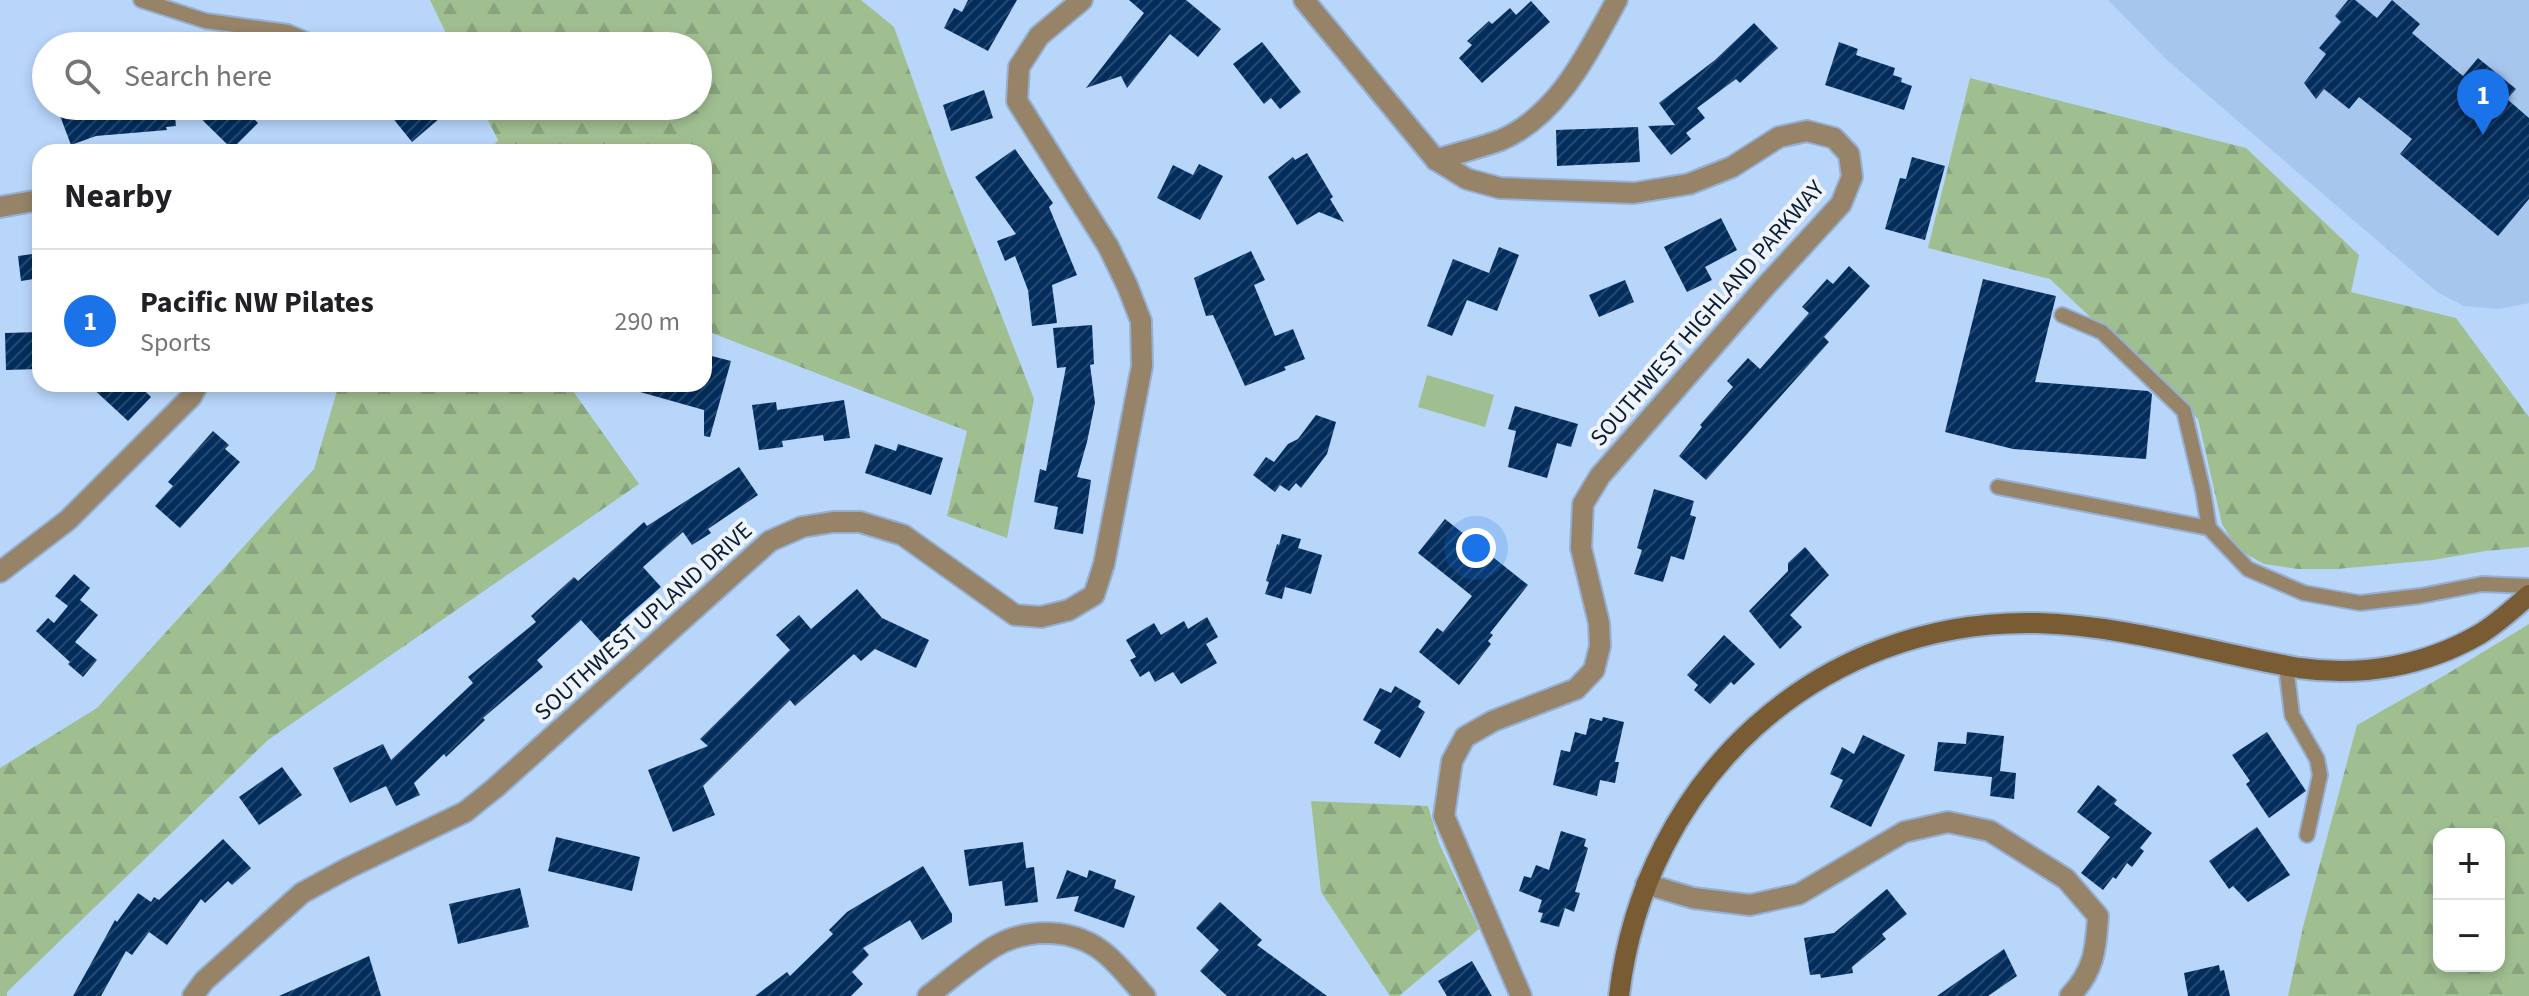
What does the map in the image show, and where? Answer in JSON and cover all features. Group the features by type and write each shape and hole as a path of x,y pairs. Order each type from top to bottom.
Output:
{"main road":[{"path":"1619,996 1627,947 1658,856 1684,812 1725,756 1741,739 1816,680 1890,644 1975,625 2039,623 2105,629 2286,666 2353,672 2424,658 2481,633 2529,595"}],"street":[{"name":"SOUTHWEST UPLAND DRIVE","path":"193,996 204,981 302,893 465,812 770,541 802,527 860,522 903,535 1015,615 1041,617 1069,610 1094,595 1104,564 1142,366 1141,321 1108,246 1017,101 1019,67 1032,46 1039,36 1082,0"},
{"name":"SOUTHWEST HIGHLAND PARKWAY","path":"1304,0 1436,160 1467,179 1500,188 1634,193 1689,184 1732,167 1779,137 1807,131 1834,138 1849,154 1852,177 1841,204 1600,476 1583,504 1581,548 1600,635 1594,670 1576,689 1493,721 1465,737 1452,761 1444,816 1521,996"},
{"path":"1436,160 1501,140 1530,122 1579,68 1617,0"},
{"path":"0,207 32,201"},
{"path":"0,572 68,520 194,392"},
{"path":"1646,884 1693,898 1750,905 1799,894 1904,832 1948,822 1990,831 2066,879 2098,916 2095,956 2081,984 2070,996"},
{"path":"928,996 994,946 1050,932 1079,938 1107,955 1145,996"}],"lane":[{"path":"141,0 206,21 288,32"},
{"path":"2062,315 2102,332 2184,411 2209,528 2248,569 2304,593 2360,603 2482,584 2529,586"},
{"path":"1998,487 2209,528"},
{"path":"2286,666 2292,715 2317,759 2320,775 2307,835"}],"shaded area":[{"path":"2108,0 2529,0 2529,303 2499,309 2464,306 2437,292 2167,60"}],"green space":[{"path":"430,0 861,0 894,27 946,173 1034,399 1007,538 947,516 967,431 712,333 712,144 495,144 498,140 488,120 712,120 712,32 445,32"},
{"path":"1970,78 2246,148 2359,255 2351,292 2456,318 2529,417 2529,547 2337,569 2298,569 2264,564 2237,549 2222,524 2198,419 2050,279 1928,248"},
{"path":"1427,375 1494,395 1485,427 1418,407"},
{"path":"337,392 574,392 639,484 268,740 7,992 7,996 0,996 0,768 97,708 314,469"},
{"path":"2529,624 2529,996 2288,996 2303,927 2357,725"},
{"path":"1311,801 1428,806 1439,843 1479,929 1399,996 1390,996 1321,892"}],"building":[{"path":"968,0 1017,0 988,51 944,28 954,8 962,12"},
{"path":"1129,0 1186,0 1221,29 1198,57 1170,34 1127,88 1121,76 1086,88 1144,13"},
{"path":"2348,0 2355,0 2377,18 2392,0 2420,24 2412,33 2463,76 2478,58 2516,89 2507,99 2529,118 2529,199 2498,236 2400,154 2412,139 2359,97 2349,109 2324,89 2316,99 2304,83 2326,54 2319,48 2341,22 2335,16"},
{"path":"1531,1 1550,22 1482,83 1459,58 1472,45 1467,41 1489,21 1492,24 1510,8 1516,15"},
{"path":"1754,23 1778,48 1740,83 1736,79 1697,108 1705,118 1686,133 1691,139 1671,155 1648,126 1675,125 1659,103 1715,60"},
{"path":"1262,42 1301,92 1280,109 1271,98 1264,104 1233,64"},
{"path":"1839,42 1858,49 1856,55 1895,68 1893,75 1912,86 1904,110 1825,85"},
{"path":"984,90 993,118 951,131 943,105"},
{"path":"62,120 175,120 176,126 166,127 167,130 96,136 71,144"},
{"path":"202,120 255,120 258,123 237,144 227,144"},
{"path":"394,120 438,120 412,142"},
{"path":"1638,127 1640,162 1557,166 1556,130"},
{"path":"1015,149 1053,203 1049,207 1077,275 1052,285 1057,323 1032,326 1028,290 1015,256 1005,261 997,241 1016,234 975,177"},
{"path":"1307,153 1344,222 1319,212 1297,225 1268,177 1293,157 1295,160"},
{"path":"1912,157 1945,166 1925,240 1885,229 1900,178 1906,179"},
{"path":"1199,164 1223,176 1200,220 1157,198 1173,165 1193,175"},
{"path":"1721,218 1737,250 1705,267 1712,280 1687,292 1664,247"},
{"path":"1499,247 1519,255 1497,311 1467,300 1452,336 1427,326 1453,259 1489,273"},
{"path":"1251,251 1265,280 1254,285 1275,336 1293,329 1305,359 1245,386 1213,315 1206,316 1194,278"},
{"path":"32,254 32,279 21,281 18,256"},
{"path":"1849,266 1870,286 1824,337 1829,342 1706,480 1679,456 1702,427 1700,425 1733,387 1727,381 1748,358 1760,369 1809,313 1802,307 1827,279 1833,284"},
{"path":"1983,279 2056,296 2035,382 2148,391 2152,394 2146,459 2013,449 1945,432"},
{"path":"1625,280 1634,302 1599,317 1589,295"},
{"path":"1092,325 1094,364 1090,365 1095,403 1077,477 1091,480 1083,534 1054,529 1058,507 1034,502 1040,469 1046,471 1066,367 1057,368 1053,328"},
{"path":"32,332 32,369 6,370 5,333"},
{"path":"712,356 731,361 710,437 704,436 704,410 640,392 712,392"},
{"path":"97,392 146,392 151,397 128,421"},
{"path":"844,400 850,438 824,441 823,435 782,441 783,447 759,450 752,405 776,402 777,410"},
{"path":"1515,406 1578,424 1571,447 1557,443 1547,478 1508,467 1516,431 1508,429"},
{"path":"1316,415 1336,422 1327,454 1301,488 1296,483 1289,491 1280,485 1275,492 1253,475 1266,457 1274,462 1288,444 1298,439"},
{"path":"213,431 229,445 225,449 240,462 180,528 155,506 173,486 168,482"},
{"path":"875,444 896,451 898,444 943,458 931,495 865,473"},
{"path":"739,467 758,495 708,529 711,533 692,545 683,532 643,567 661,587 620,623 624,626 603,644 581,620 537,660 543,667 414,783 420,795 396,806 386,786 350,803 333,768 383,744 391,760 473,683 468,677 536,622 531,616 574,577 578,581 644,522 647,526"},
{"path":"1654,489 1694,501 1690,515 1696,517 1684,560 1671,556 1663,582 1634,574 1642,550 1637,548"},
{"path":"1445,519 1528,585 1490,633 1493,635 1488,641 1491,644 1459,685 1419,652 1437,628 1443,632 1472,596 1418,553"},
{"path":"1282,534 1301,539 1298,548 1322,555 1311,594 1285,587 1282,599 1265,594 1269,582 1266,581"},
{"path":"1805,547 1829,575 1790,615 1802,627 1780,649 1749,611 1788,571 1788,563"},
{"path":"74,574 90,588 80,600 98,615 75,642 97,660 83,677 36,631 48,618 54,623 68,606 55,596"},
{"path":"857,589 882,618 929,640 916,668 875,649 861,661 854,654 795,706 790,700 703,786 715,815 673,832 648,770 708,746 700,739 790,650 776,635 799,615 811,629"},
{"path":"1207,617 1218,637 1206,644 1217,663 1181,684 1173,672 1155,682 1149,671 1140,677 1130,660 1136,657 1126,640 1154,623 1161,635 1184,621 1188,629"},
{"path":"1724,635 1755,664 1734,685 1731,682 1710,704 1694,690 1698,685 1687,675"},
{"path":"1395,686 1421,701 1418,707 1425,712 1400,758 1374,743 1381,730 1363,720 1380,688 1391,693"},
{"path":"1603,717 1624,722 1615,762 1619,762 1615,783 1600,780 1597,796 1553,785 1561,750 1570,752 1575,732 1586,735 1590,718 1602,721"},
{"path":"1967,732 2004,736 2000,771 2016,773 2014,799 1990,796 1992,777 1934,771 1938,742 1966,744"},
{"path":"2267,732 2306,791 2269,818 2246,784 2250,781 2232,755"},
{"path":"1863,735 1905,755 1871,827 1830,807 1843,780 1830,774 1842,747 1854,754"},
{"path":"282,767 302,795 259,825 239,797"},
{"path":"2098,785 2117,800 2114,804 2152,833 2140,848 2144,851 2132,867 2127,863 2116,879 2113,877 2103,890 2081,873 2110,837 2077,812"},
{"path":"2257,827 2290,875 2248,902 2233,886 2229,889 2209,861"},
{"path":"1561,831 1586,839 1584,846 1588,848 1575,892 1580,893 1574,912 1565,908 1559,927 1540,922 1543,913 1538,912 1542,900 1519,891 1524,876 1531,878 1536,865 1549,870"},
{"path":"556,837 640,857 632,891 548,871"},
{"path":"223,839 251,868 232,885 228,881 205,903 201,899 167,945 149,932 132,955 126,951 101,996 73,996 115,920 117,922 138,893 151,902 154,897 159,900"},
{"path":"1023,842 1026,868 1034,867 1038,902 1005,906 1002,881 969,886 964,850"},
{"path":"923,866 952,914 952,922 922,940 910,920 863,948 869,955 852,972 863,984 851,996 755,996 787,972 790,976 833,934 829,930 847,912"},
{"path":"1067,870 1087,878 1089,870 1116,880 1114,888 1135,896 1124,928 1074,911 1079,896 1056,899"},
{"path":"520,888 529,927 458,944 449,904"},
{"path":"1887,889 1907,914 1882,934 1886,939 1852,967 1853,973 1821,978 1820,974 1810,975 1804,938 1834,933"},
{"path":"1220,902 1262,940 1257,945 1327,996 1227,996 1200,971 1219,950 1196,928"},
{"path":"2004,949 2017,976 1988,996 1937,996"},
{"path":"369,956 381,996 279,996"},
{"path":"1472,961 1492,996 1447,996 1438,981"},
{"path":"2219,965 2220,971 2224,970 2230,996 2188,996 2184,973"}],"place":[{"name":"Pacific NW Pilates","path":"2483,135"}]}
